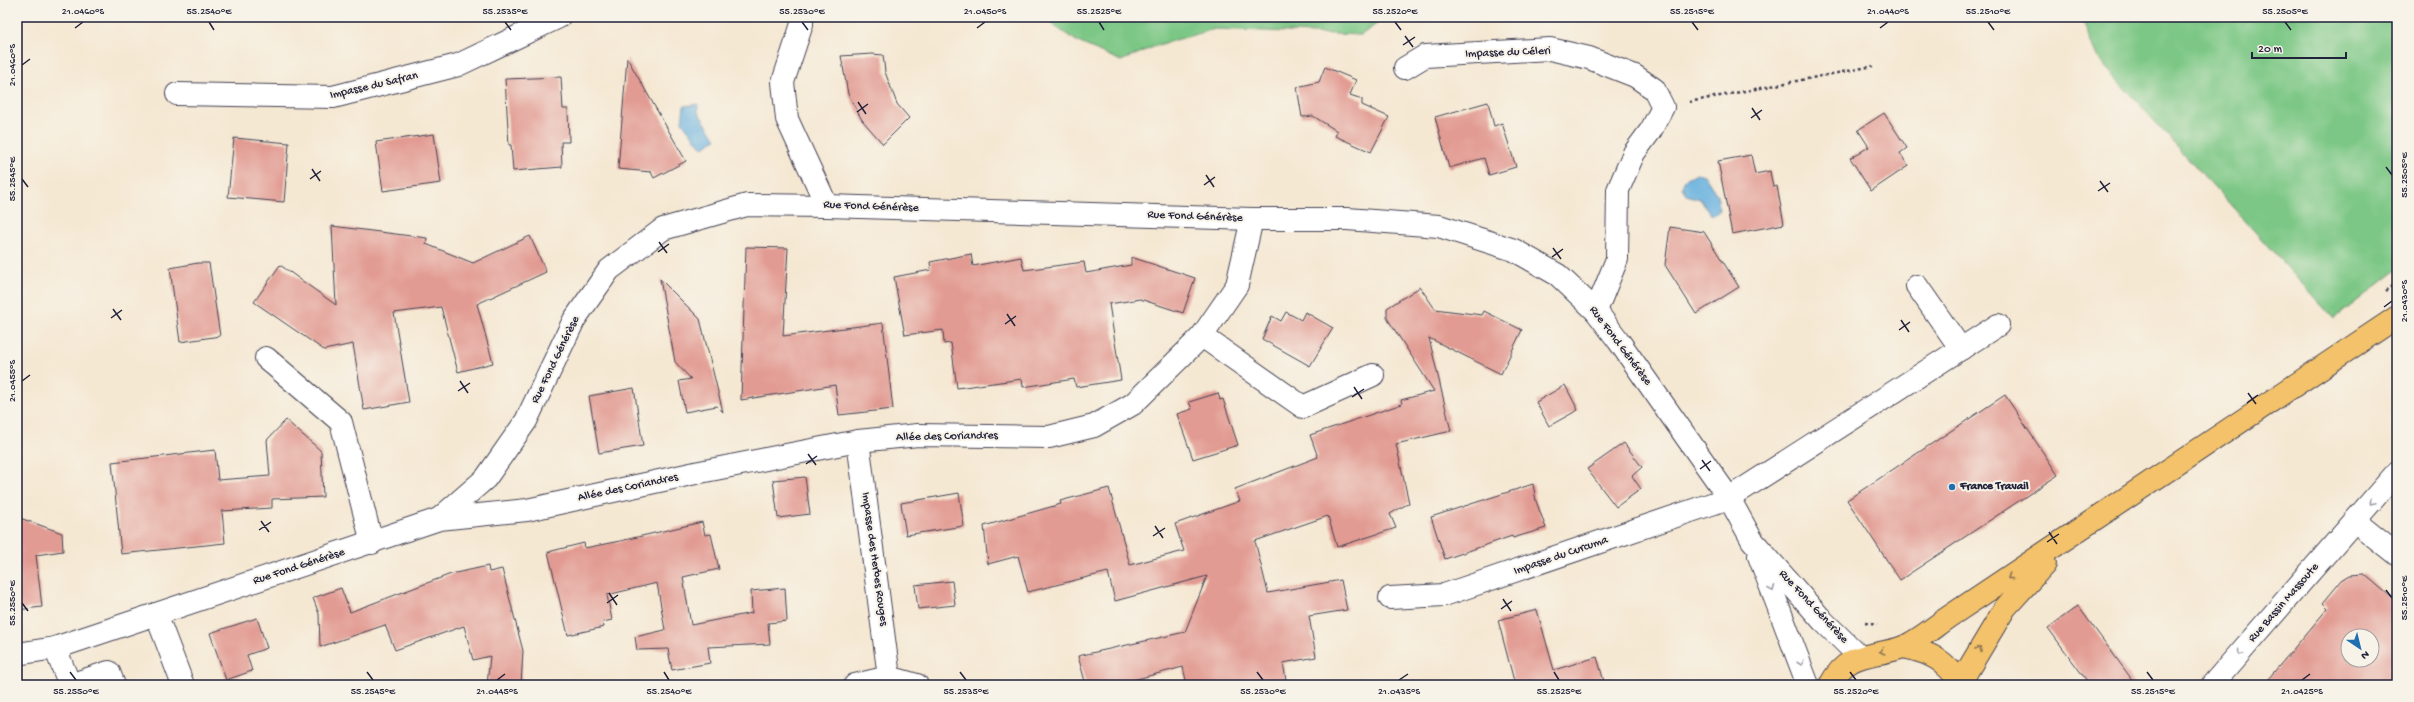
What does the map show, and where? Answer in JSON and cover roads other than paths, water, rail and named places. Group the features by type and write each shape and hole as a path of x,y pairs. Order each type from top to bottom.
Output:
{"main road":[{"path":"1830,685 1844,667 1859,656 1904,647 2397,317"},
{"path":"1904,647 1926,652 1947,665 1960,684 2005,608 2065,540"}],"street":[{"name":"Impasse du Safran","path":"177,94 333,97 458,65 559,17"},
{"path":"802,17 802,24 783,82 787,119 827,206"},
{"name":"Impasse du Céleri","path":"1405,68 1425,56 1550,49 1589,58 1635,76 1654,89 1663,107 1651,130 1634,153 1618,190 1617,259 1596,311"},
{"name":"Rue Fond Générèse","path":"17,654 55,648 372,543 439,519 486,478 526,421 574,320 609,270 663,229 747,205 827,206 1252,219 1347,219 1439,226 1514,250 1558,275 1596,311 1729,498 1752,540 1794,642 1808,685"},
{"name":"Allée des Coriandres","path":"439,519 527,510 700,472 858,441 918,435 1050,436 1094,426 1133,404 1202,336 1237,285 1252,219"},
{"path":"1917,286 1961,349"},
{"name":"Impasse du Curcuma","path":"1390,598 1444,595 1729,498 1998,325"},
{"path":"1202,336 1302,406 1373,375"},
{"path":"266,358 341,422 372,543"},
{"name":"Impasse des Herbes Rouges","path":"858,441 890,677"},
{"name":"Rue Bassin Massoute","path":"2212,685 2356,522 2397,472"},
{"path":"2356,522 2397,555"},
{"name":"Rue Fond Générèse","path":"1752,540 1823,621 1859,656"},
{"path":"156,614 183,685"},
{"path":"55,648 70,685 109,672 114,685"},
{"path":"855,685 890,677 917,685"}],"water":[{"path":"698,104 698,112 716,139 702,148 682,122 684,106"},
{"path":"1697,173 1704,175 1717,195 1720,210 1714,215 1709,213 1700,199 1686,195 1682,187 1685,179"}],"place":[{"name":"France Travail","path":"1952,487"}]}
